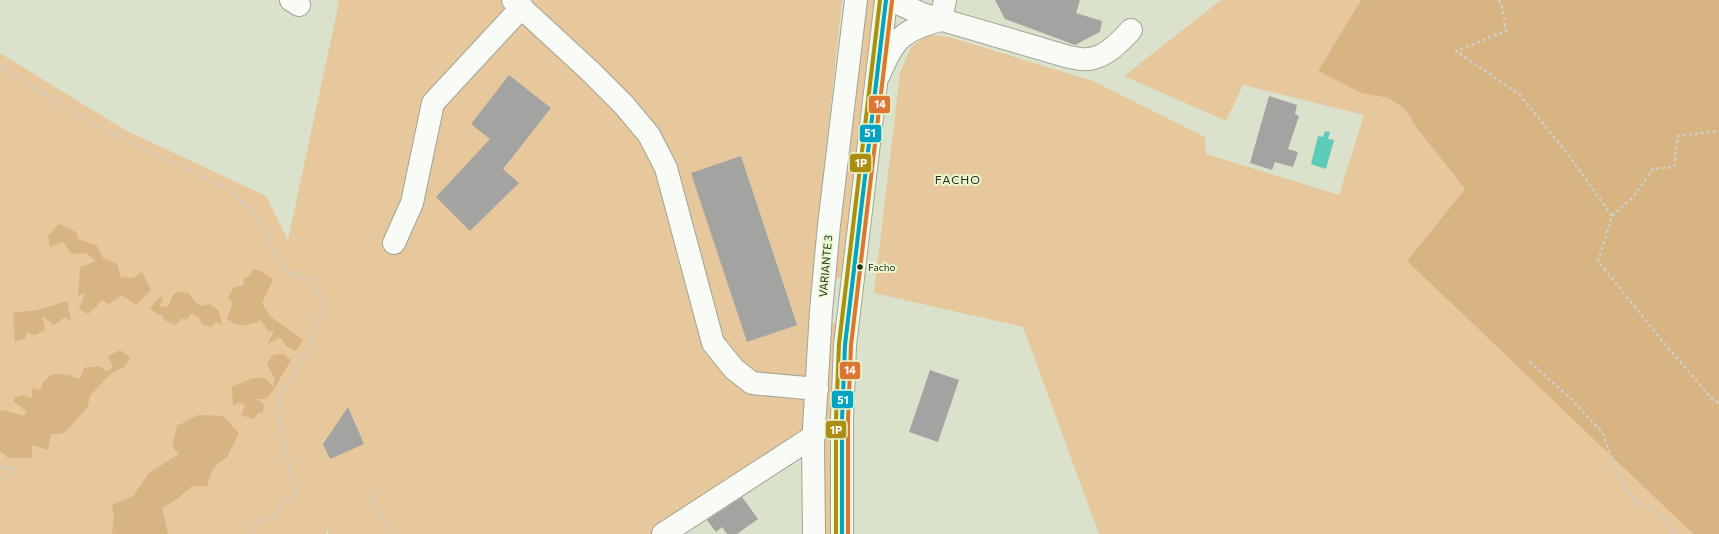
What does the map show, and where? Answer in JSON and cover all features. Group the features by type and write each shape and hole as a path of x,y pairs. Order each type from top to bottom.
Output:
{"street":[{"name":"VARIANTE 3","path":"814,534 814,436 821,311 829,225 856,0"},
{"path":"842,534 842,420 845,345 886,0"},
{"path":"896,0 902,5 943,10 1069,58 1088,59 1104,54 1119,43 1131,30"},
{"path":"394,243 412,203 433,103 518,4 600,80 624,105 649,135 666,168 713,343 734,369 752,383 816,389"},
{"path":"876,81 889,51 899,38 943,10"},
{"path":"663,534 814,436"}],"path":[{"path":"1499,0 1502,7 1506,31 1456,51 1520,95 1570,157 1612,216"},
{"path":"0,66 93,124 228,190 257,214 277,257 285,269 312,282 326,304 307,351 278,398 280,423 295,494 274,515 251,525 251,534"},
{"path":"1719,131 1678,136 1674,167 1653,169 1634,196 1612,216 1598,261 1698,383 1713,400 1719,403"},
{"path":"1530,362 1569,397 1602,432 1621,482 1637,502 1658,512 1675,534"},
{"path":"0,467 15,468 0,482"},
{"path":"368,491 390,534"}],"shaded area":[{"path":"335,0 842,0 810,301 801,447 656,534 328,534 328,529 325,534 0,534 0,53 125,130 266,196 288,240 339,2"},
{"path":"866,0 874,0 841,278 832,278"},
{"path":"1221,0 1361,0 1318,71 1361,93 1388,98 1405,109 1416,127 1465,189 1407,261 1693,534 1099,534 1023,327 874,293 900,73 911,47 927,35 949,37 1093,81 1205,137 1206,154 1339,195 1364,115 1243,85 1226,121 1124,76"},
{"path":"1361,0 1719,0 1719,534 1693,534 1407,261 1465,189 1416,127 1405,109 1388,98 1361,93 1318,71"},
{"path":"59,224 76,232 78,239 97,246 103,258 117,264 121,277 132,278 142,272 151,290 136,305 122,295 109,304 102,300 88,314 79,309 85,293 78,296 80,267 96,261 86,253 72,254 63,242 50,247 48,236"},
{"path":"254,269 261,271 273,279 262,303 270,316 303,340 296,351 286,346 280,337 268,344 274,331 268,331 261,320 251,324 240,325 227,319 233,302 228,298 234,287 244,285 243,279 249,276"},
{"path":"178,291 189,293 194,301 201,306 210,304 219,311 222,325 216,322 212,327 203,325 199,318 192,313 187,319 181,319 175,325 164,320 162,314 158,315 150,308 160,297 163,297 160,306 168,307 173,295"},
{"path":"67,301 71,322 65,317 54,325 42,316 45,330 35,335 26,332 26,338 15,342 13,313 37,310"},
{"path":"829,323 836,323 830,477 832,534 824,534 823,419"},
{"path":"120,350 130,357 125,367 115,371 106,378 90,396 88,407 64,433 51,434 48,450 32,445 32,458 8,458 0,451 0,411 3,410 24,416 27,412 13,401 15,397 23,395 32,398 32,388 40,390 44,381 52,374 69,375 80,379 84,368 99,366 107,371 113,368 108,356"},
{"path":"283,354 291,360 269,396 266,398 257,399 264,404 263,412 258,413 253,419 241,415 245,406 240,402 233,406 232,387 252,378 265,378 273,387 275,379 267,365 272,355"},
{"path":"198,415 223,416 239,433 227,457 213,468 207,486 192,486 177,499 162,508 168,534 112,534 114,518 112,505 133,496 149,473 179,454 172,447 177,426"}],"water":[{"path":"1325,131 1330,132 1328,139 1334,140 1326,169 1311,164 1318,136 1323,137"}],"building":[{"path":"995,0 1080,0 1076,13 1102,21 1100,32 1075,45 1005,19"},
{"path":"509,75 551,108 503,169 519,183 470,231 436,197 490,139 471,124"},
{"path":"1269,96 1297,105 1295,114 1299,116 1288,149 1298,152 1293,167 1275,162 1272,170 1250,163"},
{"path":"741,156 797,325 747,342 691,173"},
{"path":"930,370 959,380 938,442 909,432"},
{"path":"348,407 364,444 330,459 323,444"},
{"path":"742,497 758,519 737,534 727,534 722,527 716,532 707,520"}],"transit line":[{"name":"1P","path":"836,534 836,420 839,344 880,0"},
{"name":"51","path":"842,534 842,420 845,345 886,0"},
{"name":"14","path":"848,534 848,420 851,345 892,1"}],"place":[{"name":"Facho","path":"860,267"}],"district":[{"name":"FACHO","path":"958,179"}]}
